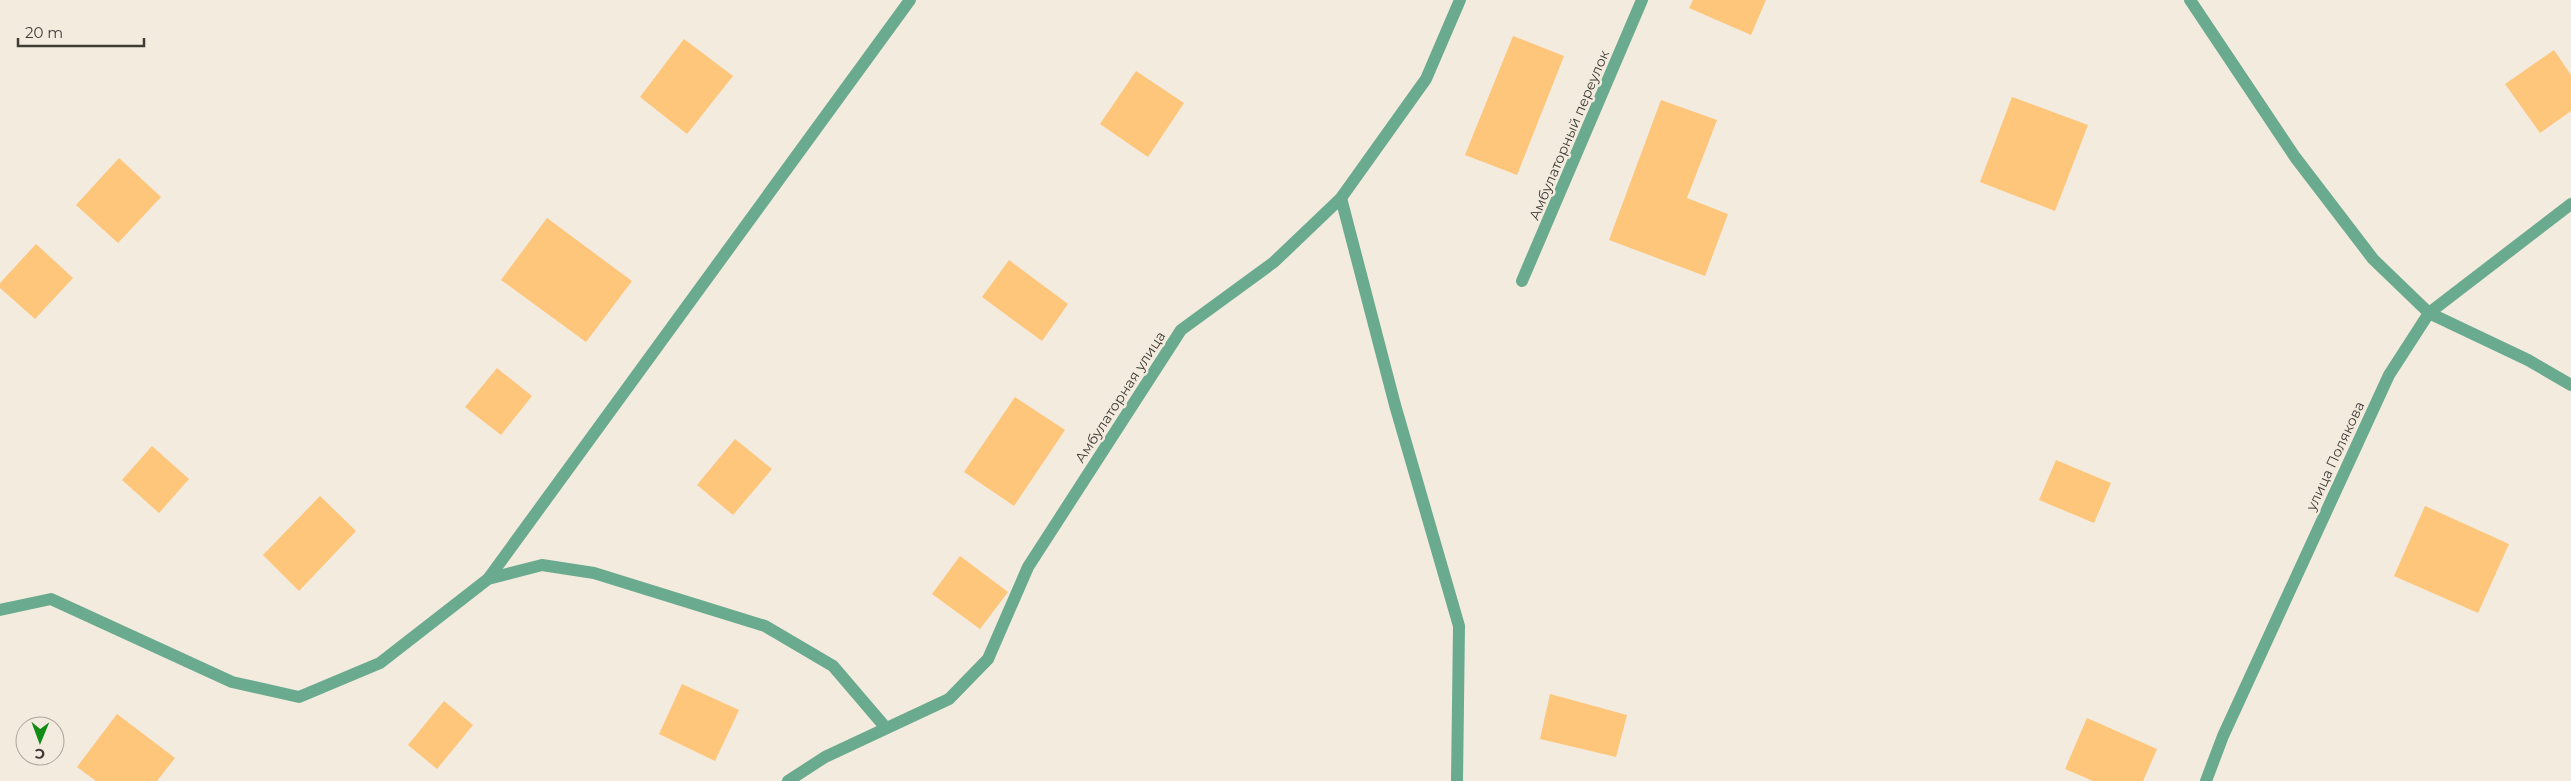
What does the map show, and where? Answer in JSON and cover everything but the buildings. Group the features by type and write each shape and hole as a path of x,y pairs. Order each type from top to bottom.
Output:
{"street":[{"path":"0,610 51,599 232,682 299,697 380,662 488,579 910,0"},
{"name":"Амбулаторная улица","path":"788,781 825,757 950,699 988,659 1028,567 1181,330 1274,262 1341,198 1426,79 1460,0"},
{"name":"Амбулаторный переулок","path":"1522,281 1642,0"},
{"path":"2190,0 2295,156 2372,259 2429,313 2528,360 2571,385"},
{"path":"1341,198 1395,405 1459,626 1457,781"},
{"name":"улица Полякова","path":"2206,781 2223,736 2389,375 2429,313 2571,204"},
{"path":"488,579 542,564 594,573 765,626 833,666 886,728"}]}
